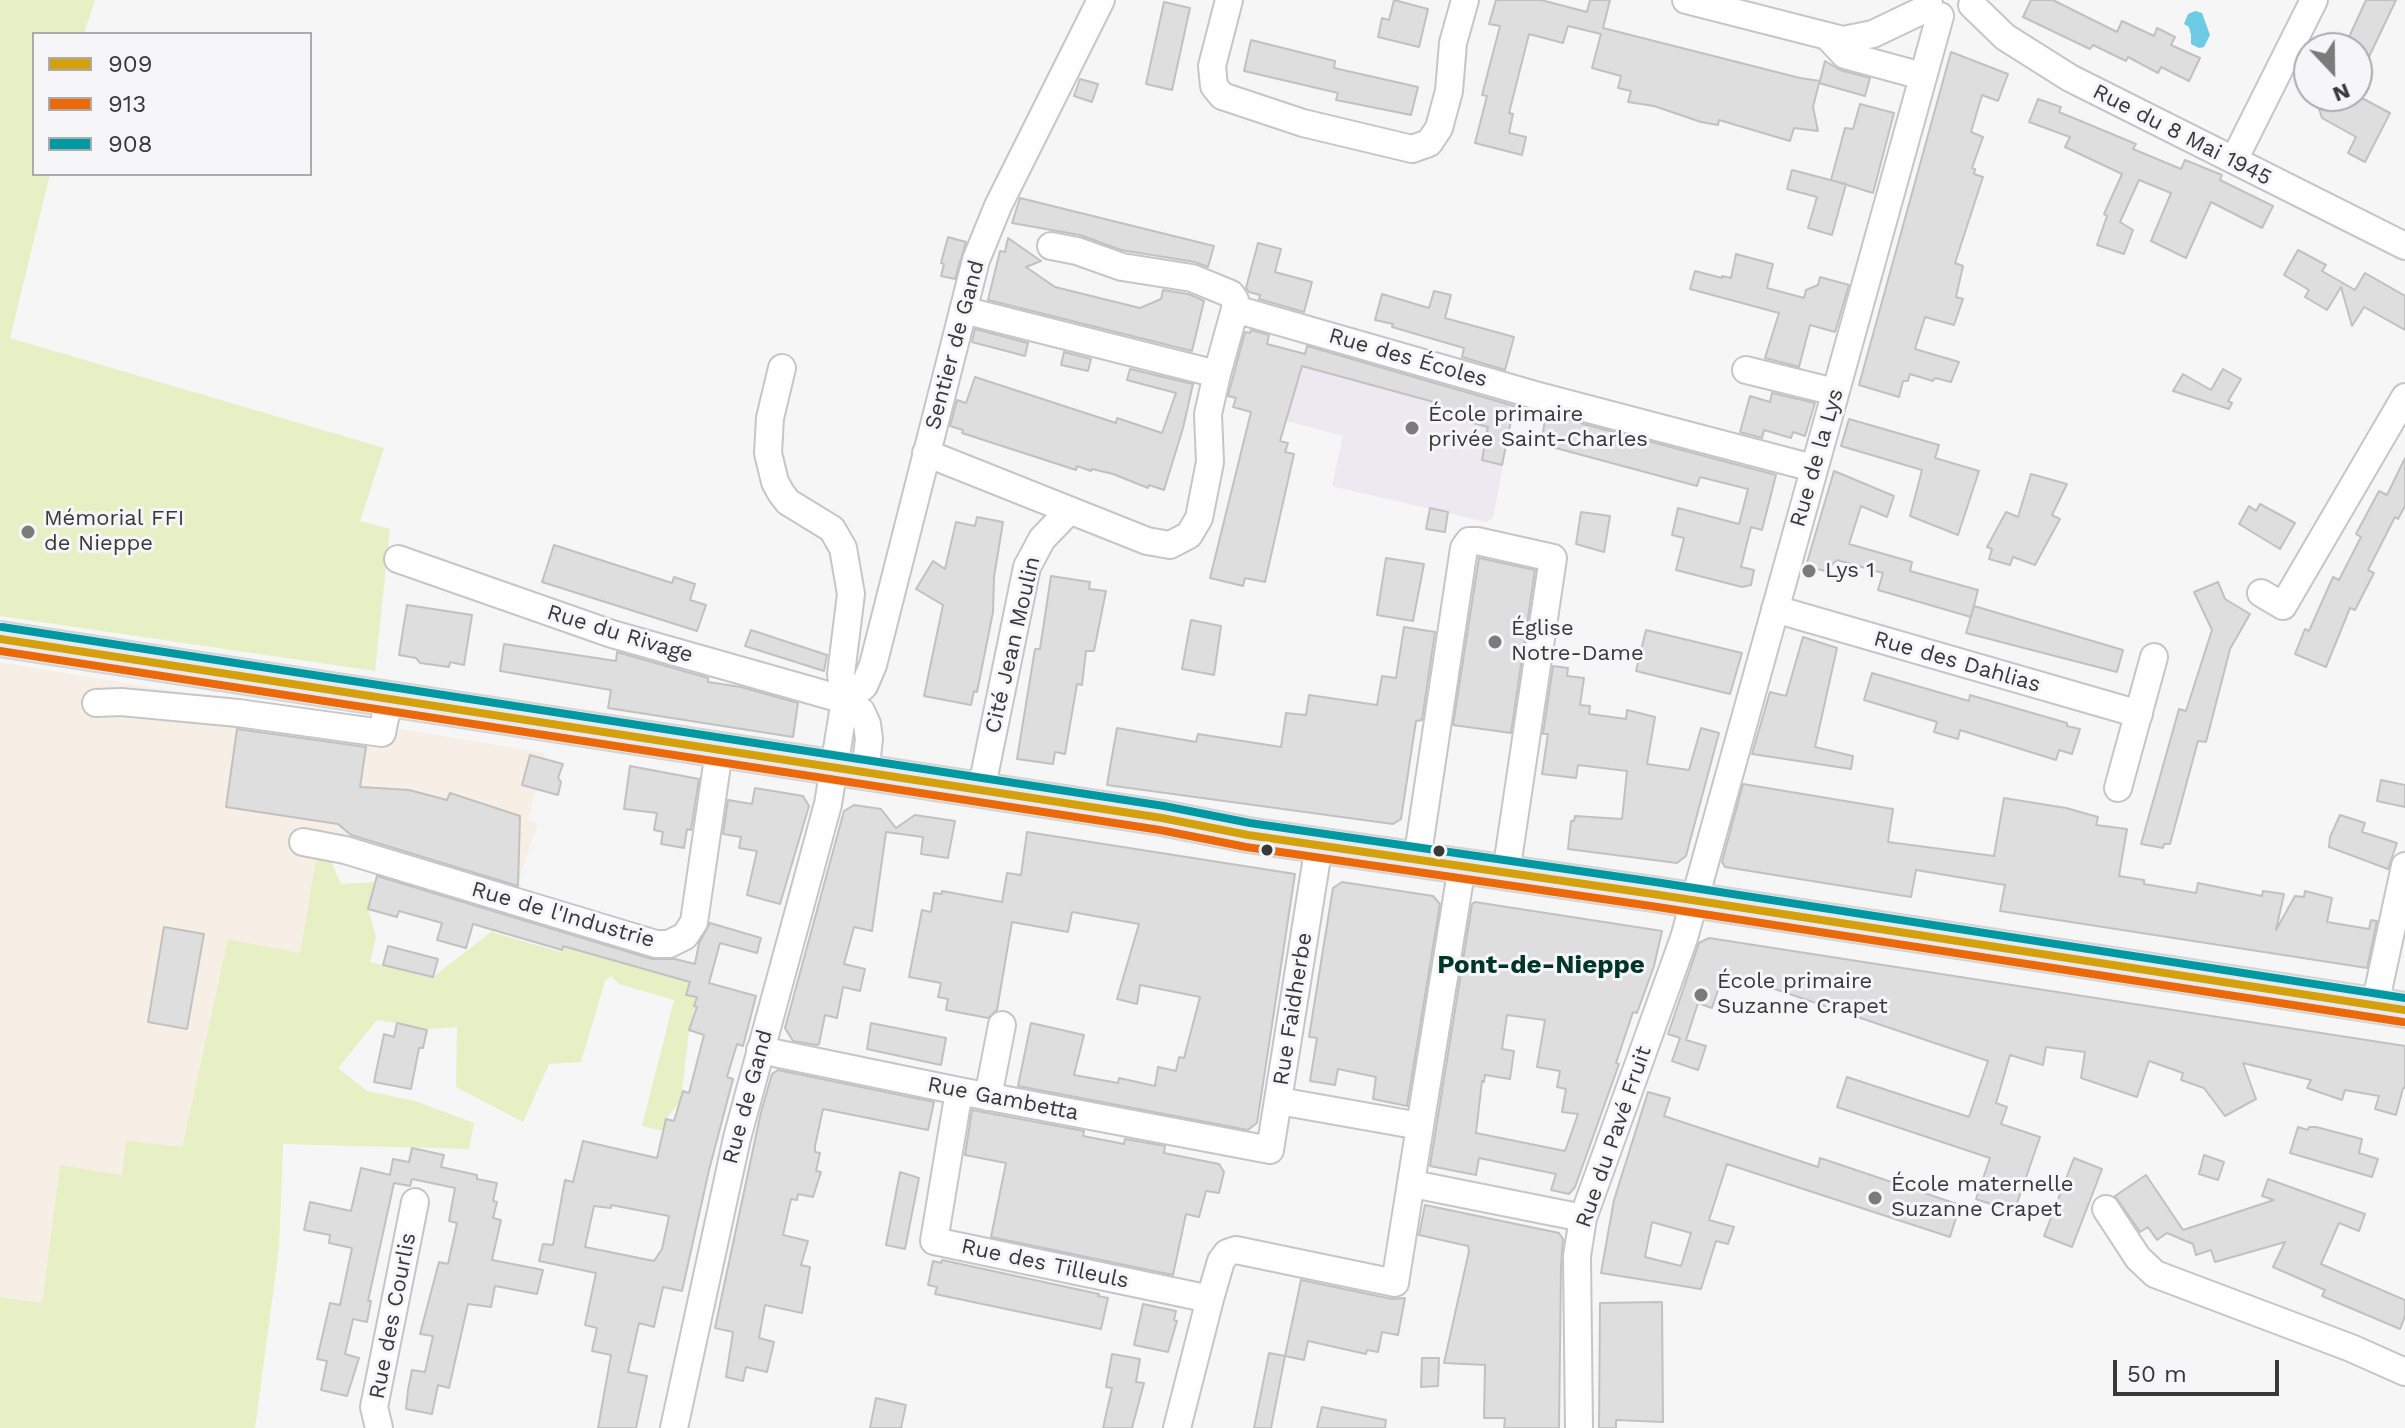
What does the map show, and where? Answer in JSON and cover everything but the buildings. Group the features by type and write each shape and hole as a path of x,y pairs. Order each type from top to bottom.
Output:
{"main road":[{"path":"0,639 2390,1008"}],"street":[{"name":"Sentier de Gand","path":"845,700 860,690 871,673 963,310 989,225 1101,0"},
{"path":"1229,0 1212,66 1212,79 1222,96 1303,123 1412,149 1429,143 1439,128 1449,91 1453,43 1465,0"},
{"path":"1686,0 1829,38 1850,40 1865,37 1932,7 1949,19 1958,18 1973,2"},
{"path":"2234,160 2314,0"},
{"name":"Rue du 8 Mai 1945","path":"1973,2 2005,37 2070,78 2405,246"},
{"name":"Rue de la Lys","path":"1692,900 1922,76 1932,7"},
{"path":"1829,38 1845,55 1922,76"},
{"path":"926,453 1154,544 1170,545 1189,535 1199,518 1210,462 1208,414 1235,300 1231,294 1192,278 1122,267 1077,251 1051,246"},
{"name":"Rue des Écoles","path":"1235,309 1535,395 1813,468"},
{"path":"963,310 1217,374"},
{"path":"782,368 770,418 768,453 775,482 788,502 832,529 843,548 851,594 841,674 849,771"},
{"path":"1746,370 1835,392"},
{"path":"2261,593 2283,606 2405,397"},
{"name":"Cité Jean Moulin","path":"981,791 1027,567 1042,539 1069,511"},
{"path":"1417,860 1464,548 1469,541 1477,541 1553,558 1506,873"},
{"name":"Rue du Rivage","path":"398,559 612,634 845,700"},
{"name":"Rue des Dahlias","path":"1775,609 2139,714"},
{"path":"2118,788 2154,657"},
{"path":"96,703 121,702 238,713 382,733 389,699"},
{"name":"Rue de l'Industrie","path":"303,842 355,853 656,944 669,944 685,936 694,922 719,751"},
{"name":"Rue de Gand","path":"674,1428 722,1201 760,1050 828,804 849,771"},
{"name":"Rue Faidherbe","path":"1247,1146 1270,1150 1319,845"},
{"path":"1177,1428 1224,1256 1232,1251 1242,1252 1395,1283 1462,866"},
{"path":"2390,1008 2405,866"},
{"name":"Rue du Pavé Fruit","path":"1579,1428 1577,1256 1583,1218 1675,962 1692,900"},
{"path":"988,1097 1002,1025"},
{"name":"Rue Gambetta","path":"760,1050 1247,1146"},
{"name":"Rue des Tilleuls","path":"959,1091 934,1241 1210,1299"},
{"path":"1279,1101 1420,1126"},
{"path":"1413,1184 1583,1218"},
{"name":"Rue des Courlis","path":"379,1428 374,1407 415,1202"},
{"path":"2106,1209 2138,1258 2155,1274 2351,1348 2405,1372"}],"shaded area":[{"name":"École primaire privée Saint-Charles","path":"1309,341 1515,402 1493,518 1486,522 1332,486 1343,436 1286,421"},
{"path":"0,662 545,753 528,821 538,824 518,883 351,836 317,853 300,953 228,939 182,1147 123,1175 60,1166 42,1304 0,1297"}],"green space":[{"path":"0,0 95,0 85,32 32,32 32,176 50,176 10,338 384,448 360,521 390,529 375,671 0,616"},
{"path":"317,853 331,861 341,884 376,882 368,909 376,937 370,962 433,977 491,932 561,952 563,944 690,982 687,995 697,998 689,1031 681,1100 666,1119 663,1131 642,1126 674,1000 619,984 611,976 605,981 581,1062 549,1064 523,1122 456,1087 457,1027 431,1029 377,1020 338,1068 367,1091 415,1101 474,1123 469,1149 283,1144 279,1248 255,1428 0,1428 0,1297 42,1303 60,1165 122,1175 126,1141 182,1147 228,939 300,953"}],"water":[{"path":"2195,11 2202,13 2210,35 2204,47 2199,48 2191,44 2189,27 2184,24 2188,14"}],"transit line":[{"name":"908","path":"2,627 1164,806 1250,823 2405,998"},
{"name":"909","path":"0,639 1162,818 1248,835 2405,1010"},
{"name":"913","path":"0,651 1160,830 1246,847 2403,1022"}],"place":[{"name":"École primaire privée Saint-Charles","path":"1412,428"},
{"name":"Mémorial FFI de Nieppe","path":"28,532"},
{"name":"Lys 1","path":"1809,571"},
{"name":"Église Notre-Dame","path":"1495,642"},
{"name":"École primaire Suzanne Crapet","path":"1701,995"},
{"name":"École maternelle Suzanne Crapet","path":"1875,1198"}],"district":[{"name":"Pont-de-Nieppe","path":"1541,965"}]}
